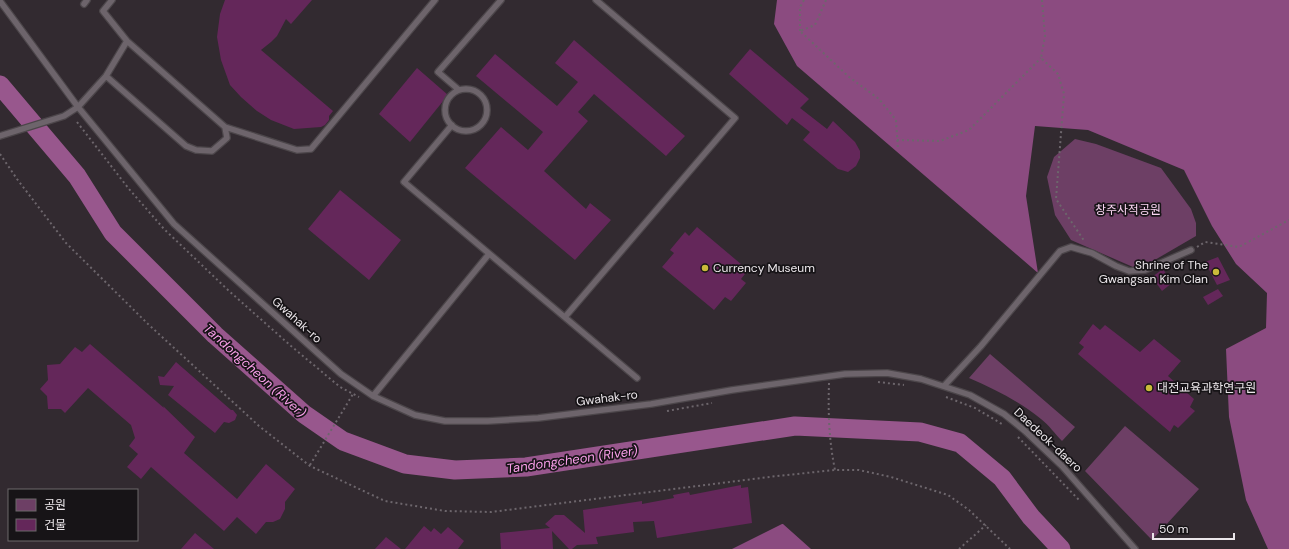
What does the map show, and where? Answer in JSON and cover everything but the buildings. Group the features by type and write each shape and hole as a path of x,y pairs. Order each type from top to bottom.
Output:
{"lane":[{"path":"112,0 103,11 128,41 225,127 297,150 311,149 435,0"},
{"path":"459,90 438,72 500,0"},
{"path":"565,317 735,118 596,0"},
{"name":"Gwahak-ro","path":"0,1 78,107 174,224 341,374 373,396 415,415 445,421 488,421 538,418 651,404 732,390"},
{"path":"0,136 64,116 78,107 106,76 128,41"},
{"path":"106,76 186,146 196,150 212,151 227,138 225,127"},
{"path":"459,90 473,90 484,99 487,106 485,120 480,126 474,129 467,131 460,130 452,125 446,116 446,103 453,93 459,90"},
{"path":"452,125 404,182 637,378"},
{"path":"944,386 981,346 1060,251 1071,247 1092,253 1129,271 1145,270 1191,250"},
{"path":"373,396 489,254"},
{"name":"Daedeok-daero","path":"732,390 845,374 886,373 921,379 970,395 1004,414 1025,431 1062,466 1135,549"}],"path":[{"path":"804,0 800,7 800,31 849,77 879,99 896,120 898,150"},
{"path":"800,31 815,25 826,0"},
{"path":"897,140 940,141 969,130 1041,58 1045,36 1042,0"},
{"path":"1041,58 1058,74 1064,94 1056,199 1086,244"},
{"path":"77,122 125,184 164,230 229,291 291,346 340,387 360,398"},
{"path":"1191,250 1205,242 1240,247 1289,220"},
{"path":"829,377 829,422 831,449 835,470"},
{"path":"875,382 907,386"},
{"path":"829,385 836,384"},
{"path":"310,466 358,386"},
{"path":"943,396 975,408 1006,428"},
{"path":"666,411 718,402"},
{"path":"1017,436 1085,506"},
{"path":"959,549 986,525"}],"green space":[{"name":"창주사적공원","path":"1075,139 1096,144 1161,168 1191,209 1196,223 1196,236 1153,261 1133,267 1071,240 1055,215 1047,177 1054,157"},
{"path":"990,354 1075,427 1062,441 1044,421 1033,413 997,391 969,378"},
{"path":"1125,426 1199,489 1152,540 1085,471"}],"shaded area":[{"path":"777,0 1289,0 1289,549 1268,549 1246,500 1229,417 1226,349 1266,328 1267,293 1236,264 1212,226 1184,170 1088,130 1035,126 1026,196 1038,273 797,66 774,24"},
{"path":"782,524 811,549 732,549"}],"waterway":[{"name":"Tandongcheon (River)","path":"0,85 77,176 113,233 215,335 304,414 343,441 405,464 455,470 526,467 795,426 920,432 960,443 1002,478 1031,517 1061,549"}],"place":[{"name":"Currency Museum","path":"705,268"},
{"name":"Shrine of The Gwangsan Kim Clan","path":"1216,272"},
{"name":"대전교육과학연구원","path":"1149,388"}]}
